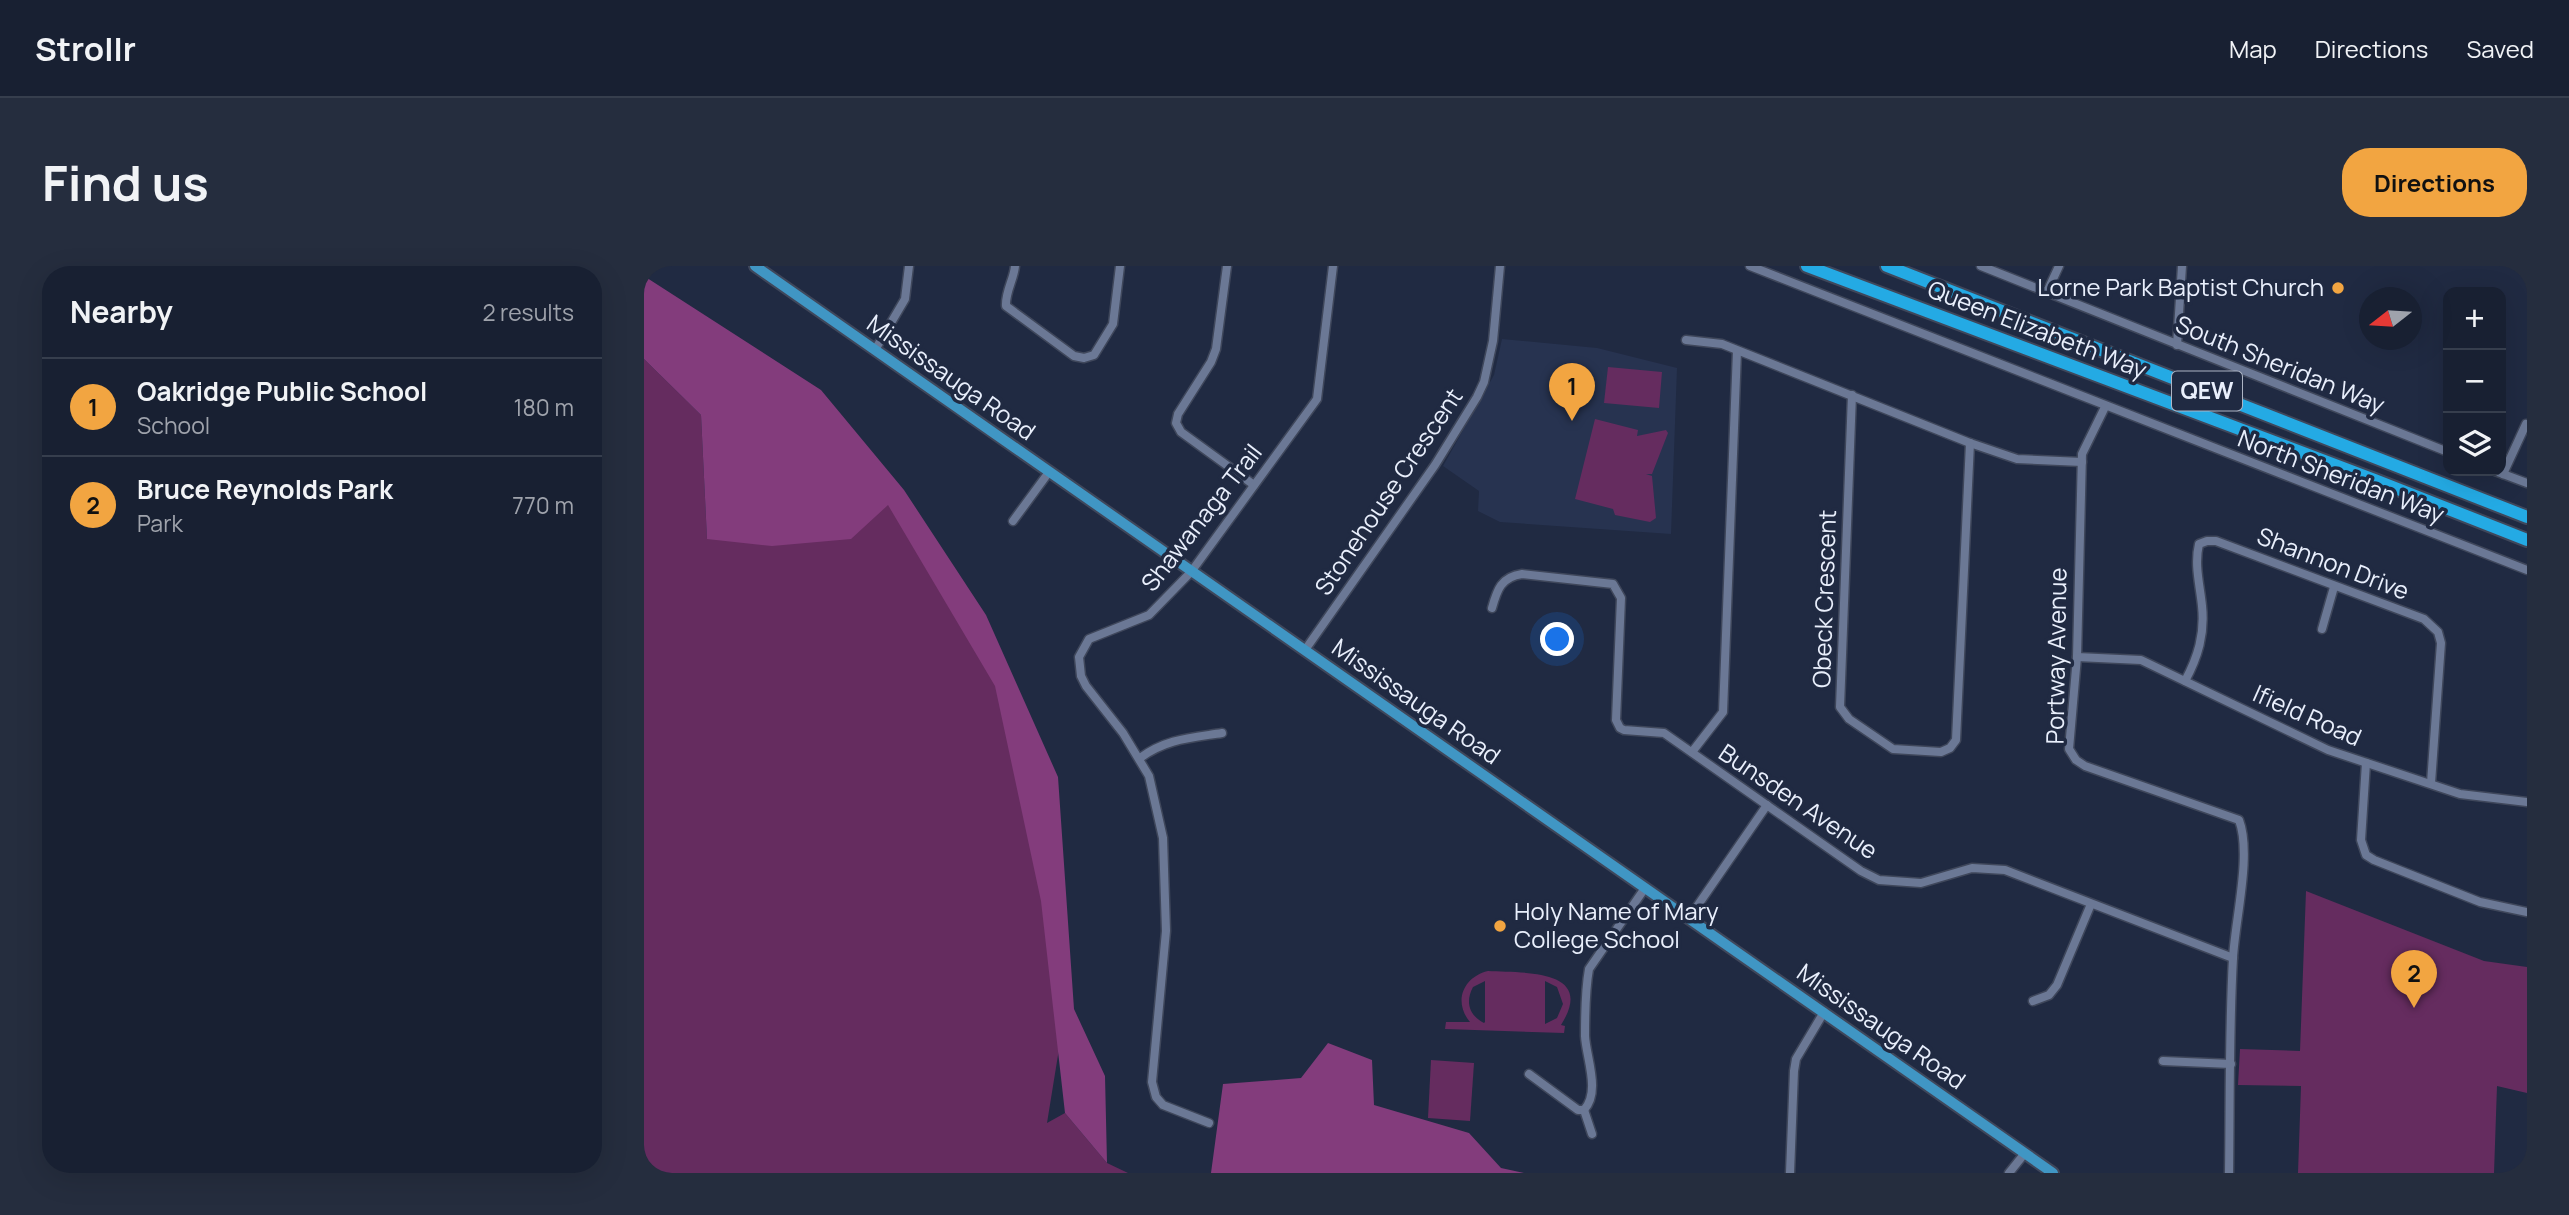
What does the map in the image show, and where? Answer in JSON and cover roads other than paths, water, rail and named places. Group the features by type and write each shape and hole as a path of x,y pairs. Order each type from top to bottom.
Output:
{"highway":[{"name":"Queen Elizabeth Way","path":"1807,266 2527,540"},
{"name":"Queen Elizabeth Way","path":"1887,266 2527,517"}],"main road":[{"name":"Mississauga Road","path":"755,266 2053,1173"}],"street":[{"path":"875,351 905,299 909,266"},
{"path":"1015,266 1014,277 1005,299 1006,306 1074,356 1084,358 1094,355 1112,324 1120,266"},
{"path":"1227,266 1216,349 1211,362 1178,414 1176,423 1181,432 1254,485"},
{"name":"Shawanaga Trail","path":"1209,1123 1163,1105 1156,1097 1152,1082 1166,931 1163,838 1159,815 1149,776 1140,758 1086,686 1081,676 1079,656 1089,639 1149,615 1191,572 1317,399 1333,266"},
{"name":"Stonehouse Crescent","path":"1305,650 1435,465 1480,390 1493,341 1500,266"},
{"name":"North Sheridan Way","path":"1750,266 2527,570"},
{"name":"South Sheridan Way","path":"1981,266 2443,450"},
{"path":"2047,292 2059,266"},
{"path":"2177,345 2182,266"},
{"path":"2519,266 2527,274"},
{"path":"1686,340 1722,344 1970,443 2017,459 2082,462"},
{"path":"1692,752 1723,712 1737,351"},
{"name":"Obeck Crescent","path":"1852,395 1840,707 1849,719 1893,749 1941,752 1950,748 1956,740 1970,443"},
{"name":"Portway Avenue","path":"2105,407 2082,454 2077,657 2069,749 2076,760 2085,766 2239,820 2244,832 2233,958 2229,1173"},
{"path":"2506,460 2526,424"},
{"path":"1013,522 1048,472"},
{"path":"2506,475 2527,483"},
{"name":"Shannon Drive","path":"2185,681 2196,659 2203,627 2197,568 2199,544 2207,541 2216,541 2424,619 2438,632 2441,657 2431,783"},
{"name":"Bunsden Avenue","path":"1492,608 1499,586 1512,576 1522,574 1613,584 1621,598 1616,720 1619,728 1664,733 1861,871 1879,880 1921,883 1972,868 2005,870 2233,958"},
{"path":"2322,629 2334,587"},
{"name":"Ifield Road","path":"2077,657 2141,660 2328,751 2460,794 2527,802"},
{"path":"1140,758 1156,746 1178,739 1222,733"},
{"path":"2366,763 2361,840 2366,855 2480,902 2527,912"},
{"path":"1689,918 1767,805"},
{"path":"1529,1074 1578,1110 1584,1110 1589,1105 1592,1068 1587,1053 1586,1036 1589,969 1645,888"},
{"path":"2033,1001 2049,995 2057,985 2091,904"},
{"path":"1790,1173 1796,1059 1824,1012"},
{"path":"2163,1061 2231,1064"},
{"path":"1584,1110 1592,1134"},
{"path":"2009,1173 2025,1153"}],"place":[{"name":"Lorne Park Baptist Church","path":"2338,288"},
{"name":"Oakridge Public School","path":"1572,421"},
{"name":"Holy Name of Mary College School","path":"1500,926"},
{"name":"Bruce Reynolds Park","path":"2414,1008"}]}
